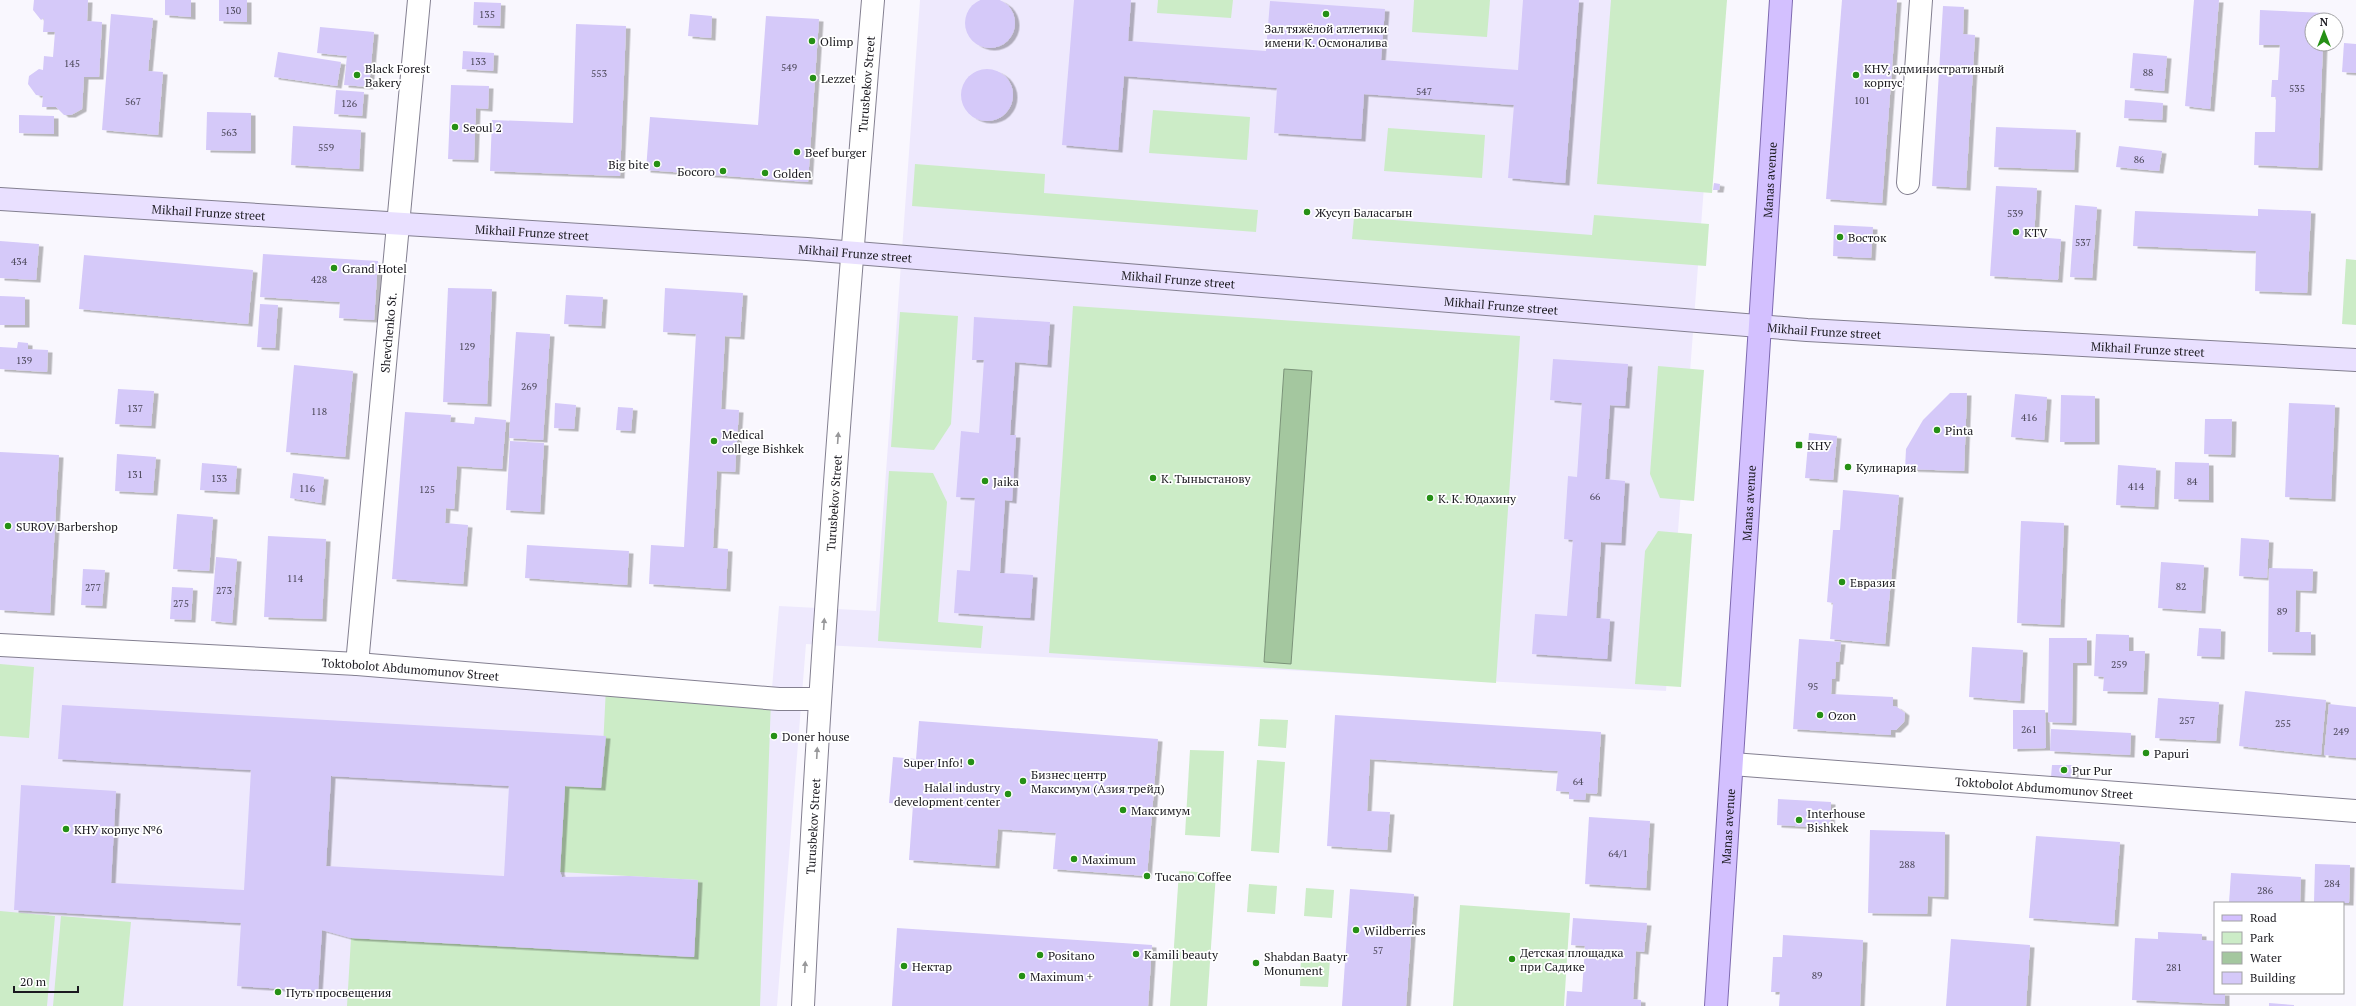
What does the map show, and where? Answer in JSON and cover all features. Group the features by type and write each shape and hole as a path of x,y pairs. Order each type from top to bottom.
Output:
{"main road":[{"name":"Manas avenue","path":"1716,1006 1781,0"},
{"name":"Mikhail Frunze street","path":"0,199 851,253 1760,327 2356,360"}],"street":[{"name":"Shevchenko St.","path":"357,664 419,0"},
{"name":"Turusbekov Street","path":"803,1006 819,699 851,253 873,0"},
{"path":"1908,183 1921,0"},
{"name":"Toktobolot Abdumomunov Street","path":"0,645 357,664 779,699 819,699"},
{"name":"Toktobolot Abdumomunov Street","path":"1732,764 2356,811"}],"shaded area":[{"path":"920,0 1718,0 1666,691 806,644 777,1006 0,1006 0,652 771,700 779,606 876,611"}],"green space":[{"path":"1158,0 1233,0 1231,18 1157,13"},
{"path":"1414,0 1490,0 1487,37 1412,32"},
{"path":"1611,0 1727,0 1712,193 1597,184"},
{"path":"1153,110 1250,117 1247,160 1149,153"},
{"path":"1388,128 1485,135 1482,178 1384,171"},
{"path":"915,164 1045,174 1044,193 1258,210 1256,232 912,206"},
{"path":"1594,215 1709,224 1706,266 1352,239 1354,217 1592,235"},
{"path":"2346,259 2356,260 2356,325 2342,324"},
{"path":"1073,306 1520,336 1496,683 1049,653"},
{"path":"900,312 958,316 951,424 934,450 891,447"},
{"path":"1658,366 1704,370 1694,501 1660,498 1650,474"},
{"path":"889,471 933,473 947,502 938,622 983,626 981,648 878,641"},
{"path":"1658,531 1692,534 1681,687 1635,684 1645,551"},
{"path":"0,664 34,667 29,738 0,736"},
{"path":"606,687 771,700 760,1006 347,1006 351,938 694,957 698,880 560,872 565,786 601,788"},
{"path":"1260,719 1288,720 1286,748 1258,746"},
{"path":"1190,750 1224,751 1220,837 1185,835"},
{"path":"1257,760 1285,762 1279,853 1251,851"},
{"path":"1179,871 1216,873 1207,1006 1170,1006"},
{"path":"1249,884 1277,886 1275,914 1247,912"},
{"path":"1306,888 1334,890 1332,918 1304,916"},
{"name":"Детская площадка при Садике","path":"1460,905 1570,913 1564,1006 1453,1006"},
{"path":"0,911 55,916 47,1006 0,1006"},
{"path":"61,916 131,922 123,1006 53,1006"},
{"path":"1301,958 1330,959 1328,987 1300,986"}],"water":[{"path":"1284,369 1312,371 1291,664 1264,662"}],"building":[{"path":"982,-1 998,-1 1004,2 1011,9 1015,18 1015,28 1011,37 1004,44 995,48 985,48 976,44 969,37 965,28 965,18 969,9 976,2"},
{"path":"34,0 88,0 87,21 102,22 99,77 84,77 82,109 71,115 64,115 56,107 42,107 43,96 36,95 28,84 29,76 39,69 43,70 44,56 53,57 55,32 43,32 44,18 41,20 33,10"},
{"path":"165,0 191,0 191,17 165,15"},
{"path":"219,0 247,0 247,22 219,21"},
{"path":"1074,0 1131,0 1128,41 1266,51 1270,1 1385,9 1381,60 1518,70 1523,0 1579,0 1565,183 1508,178 1514,105 1364,94 1361,139 1274,133 1277,88 1124,76 1118,150 1062,145"},
{"path":"1842,0 1897,0 1882,203 1826,199"},
{"path":"2194,0 2219,0 2210,109 2185,106"},
{"path":"474,2 501,3 500,26 473,25"},
{"path":"1943,6 1964,7 1963,34 1975,35 1966,188 1932,186"},
{"path":"2260,10 2304,12 2304,52 2323,52 2318,168 2254,165 2255,132 2275,132 2276,97 2271,97 2272,80 2278,80 2280,45 2259,45"},
{"path":"111,14 153,18 148,71 163,72 158,135 102,130"},
{"path":"690,14 712,16 711,38 688,36"},
{"path":"766,16 819,19 808,182 646,170 650,117 758,125"},
{"path":"576,24 626,26 620,176 490,171 492,120 573,123"},
{"path":"320,27 374,32 369,87 344,85 347,56 317,53"},
{"path":"2344,43 2356,44 2356,73 2342,72"},
{"path":"463,51 494,53 493,71 462,69"},
{"path":"278,52 341,62 337,86 274,77"},
{"path":"2133,53 2167,56 2164,91 2130,88"},
{"path":"987,69 997,71 1005,77 1011,85 1013,95 1011,105 1005,113 997,119 987,121 977,119 969,113 963,105 961,95 963,85 969,77 977,71"},
{"path":"451,85 489,86 488,109 476,108 474,160 448,159"},
{"path":"336,90 364,92 362,116 334,114"},
{"path":"2125,100 2163,103 2162,120 2124,118"},
{"path":"207,112 251,113 251,151 206,150"},
{"path":"19,115 54,116 54,134 19,133"},
{"path":"293,126 361,130 359,169 291,165"},
{"path":"1996,127 2076,130 2074,170 1994,167"},
{"path":"2119,146 2162,151 2159,171 2116,167"},
{"path":"1714,183 1720,184 1719,190 1713,190"},
{"path":"1996,186 2037,188 2034,237 2061,239 2058,280 1990,276"},
{"path":"2075,205 2097,207 2092,278 2070,277"},
{"path":"2258,209 2311,211 2307,293 2255,291 2256,251 2133,246 2135,211 2258,216"},
{"path":"1834,225 1873,227 1871,258 1833,256"},
{"path":"0,241 39,244 36,280 0,278"},
{"path":"263,254 378,261 374,320 339,318 340,302 260,297"},
{"path":"84,255 253,270 248,324 79,309"},
{"path":"448,288 492,289 487,404 443,402"},
{"path":"665,288 743,293 740,337 725,336 721,409 739,410 735,472 717,471 713,548 728,549 726,589 649,584 651,545 684,547 696,334 663,332"},
{"path":"566,295 603,297 601,326 564,324"},
{"path":"0,296 25,297 25,325 0,325"},
{"path":"260,304 278,305 275,348 257,347"},
{"name":"Jaika","path":"974,317 1050,322 1047,365 1015,362 1010,435 1016,435 1012,501 1005,500 1000,573 1033,575 1030,618 954,613 957,570 970,571 975,498 956,497 961,431 979,433 984,360 972,360"},
{"path":"516,332 550,334 543,440 509,438"},
{"path":"18,342 28,343 28,349 48,350 47,372 0,369 0,347 17,348"},
{"path":"1553,359 1628,364 1625,406 1610,405 1605,479 1625,481 1621,543 1601,542 1596,618 1610,619 1607,659 1532,654 1535,614 1567,616 1573,540 1564,539 1568,476 1577,477 1582,403 1550,400"},
{"path":"294,365 353,371 345,457 286,452"},
{"path":"118,389 154,391 151,426 115,424"},
{"path":"1950,393 1967,393 1964,471 1905,469 1906,449 1923,420"},
{"path":"2015,394 2047,397 2044,440 2011,437"},
{"path":"2061,395 2095,396 2095,442 2060,442"},
{"path":"555,403 576,405 574,429 554,428"},
{"path":"2289,403 2335,405 2331,499 2285,497"},
{"path":"618,407 633,408 631,431 616,430"},
{"path":"405,412 451,415 450,422 474,424 475,417 506,420 502,469 457,466 454,509 446,508 445,523 468,525 463,584 392,579"},
{"path":"2205,419 2232,419 2231,455 2204,454"},
{"path":"1809,433 1837,436 1833,480 1805,478"},
{"path":"510,441 544,443 540,512 506,510"},
{"path":"0,452 59,455 50,613 0,610"},
{"path":"117,454 156,457 153,493 115,491"},
{"path":"2175,462 2209,463 2209,500 2174,499"},
{"path":"202,463 237,466 235,492 200,490"},
{"path":"2118,465 2156,468 2154,507 2116,505"},
{"path":"293,473 324,477 321,503 290,498"},
{"path":"1843,490 1899,495 1885,644 1830,639 1833,603 1827,602 1833,530 1840,530"},
{"path":"177,514 213,517 209,571 173,569"},
{"path":"2021,521 2064,523 2060,625 2017,623"},
{"path":"268,536 326,539 322,619 264,617"},
{"path":"2241,538 2269,540 2267,578 2239,576"},
{"path":"527,545 629,551 627,585 525,578"},
{"path":"216,557 237,559 232,623 211,621"},
{"path":"2161,562 2204,565 2201,611 2158,608"},
{"path":"2269,568 2313,569 2312,591 2296,590 2295,632 2311,632 2311,653 2268,652"},
{"path":"83,569 105,570 102,606 81,605"},
{"path":"172,587 193,588 191,620 170,619"},
{"path":"2199,628 2221,629 2220,657 2197,656"},
{"path":"2096,634 2129,635 2129,651 2145,651 2143,692 2103,691 2104,677 2094,676"},
{"path":"2049,638 2087,638 2087,663 2073,663 2072,723 2048,722"},
{"path":"1799,639 1841,642 1839,662 1836,662 1835,679 1832,679 1831,694 1893,697 1893,706 1905,713 1904,722 1896,730 1891,730 1891,735 1793,729"},
{"path":"1972,647 2023,650 2020,701 1969,697"},
{"path":"2245,691 2326,700 2321,755 2239,746"},
{"path":"2158,698 2219,702 2216,741 2155,738"},
{"path":"2329,704 2356,707 2356,758 2324,755"},
{"name":"КНУ корпус №6","path":"62,705 606,736 601,788 565,786 560,872 562,877 629,876 698,880 694,957 351,938 322,930 318,991 237,986 241,923 14,910 21,785 116,791 111,883 244,890 251,770 58,759","holes":["331,776 509,786 504,876 326,866"]},
{"path":"2013,710 2045,710 2046,748 2013,749"},
{"path":"1335,715 1601,732 1597,794 1586,793 1585,800 1569,799 1569,792 1556,791 1558,771 1370,759 1367,811 1390,812 1387,850 1327,846"},
{"name":"Бизнес центр Максимум (Азия трейд)","path":"919,721 1158,739 1147,876 1053,869 1056,833 998,829 995,866 909,860 913,805 889,803 893,757 916,759"},
{"path":"2051,729 2131,733 2130,755 2050,751"},
{"path":"2052,765 2074,765 2074,777 2051,777"},
{"path":"1778,799 1831,802 1830,828 1777,825"},
{"path":"1589,817 1650,821 1646,888 1585,884"},
{"path":"1870,830 1945,832 1944,897 1928,896 1927,914 1868,913"},
{"path":"2036,836 2120,842 2114,924 2029,918"},
{"path":"2315,864 2350,865 2349,903 2314,902"},
{"path":"2231,873 2301,877 2300,902 2229,902"},
{"path":"1350,889 1414,894 1406,1006 1342,1006"},
{"path":"1573,918 1647,923 1644,952 1636,951 1633,999 1641,1000 1641,1006 1566,1006 1567,991 1582,992 1585,946 1571,945"},
{"name":"Maximum +","path":"897,928 1152,945 1148,1006 892,1006"},
{"path":"2158,932 2202,934 2202,940 2214,941 2214,994 2225,994 2225,1004 2132,1000 2135,938 2158,939"},
{"path":"1783,935 1863,940 1860,1006 1779,1006 1780,992 1771,992 1773,957 1782,957"},
{"path":"1951,939 2030,945 2026,1006 1946,1006"},
{"path":"2269,1003 2294,1005 2294,1006 2269,1006"}],"place":[{"name":"Зал тяжёлой атлетики имени К. Осмоналива","path":"1326,14"},
{"name":"Olimp","path":"812,41"},
{"name":"Black Forest Bakery","path":"357,75"},
{"name":"КНУ, административный корпус","path":"1856,75"},
{"name":"Lezzet","path":"813,78"},
{"name":"Seoul 2","path":"455,127"},
{"name":"Beef burger","path":"797,152"},
{"name":"Big bite","path":"657,164"},
{"name":"Босого","path":"723,171"},
{"name":"Golden","path":"765,173"},
{"name":"Жусуп Баласагын","path":"1307,212"},
{"name":"KTV","path":"2016,232"},
{"name":"Восток","path":"1840,237"},
{"name":"Grand Hotel","path":"334,268"},
{"name":"Pinta","path":"1937,430"},
{"name":"Medical college Bishkek","path":"714,441"},
{"name":"КНУ","path":"1799,445"},
{"name":"Кулинария","path":"1848,467"},
{"name":"К. Тыныстанову","path":"1153,478"},
{"name":"Jaika","path":"985,481"},
{"name":"К. К. Юдахину","path":"1430,498"},
{"name":"SUROV Barbershop","path":"8,526"},
{"name":"Евразия","path":"1842,582"},
{"name":"Ozon","path":"1820,715"},
{"name":"Doner house","path":"774,736"},
{"name":"Papuri","path":"2146,753"},
{"name":"Super Info!","path":"971,762"},
{"name":"Pur Pur","path":"2064,770"},
{"name":"Бизнес центр Максимум (Азия трейд)","path":"1023,781"},
{"name":"Halal industry development center","path":"1008,794"},
{"name":"Максимум","path":"1123,810"},
{"name":"Interhouse Bishkek","path":"1799,820"},
{"name":"КНУ корпус №6","path":"66,829"},
{"name":"Maximum","path":"1074,859"},
{"name":"Tucano Coffee","path":"1147,876"},
{"name":"Wildberries","path":"1356,930"},
{"name":"Kamili beauty","path":"1136,954"},
{"name":"Positano","path":"1040,955"},
{"name":"Детская площадка при Садике","path":"1512,959"},
{"name":"Shabdan Baatyr Monument","path":"1256,963"},
{"name":"Нектар","path":"904,966"},
{"name":"Maximum +","path":"1022,976"},
{"name":"Путь просвещения","path":"278,992"}]}
